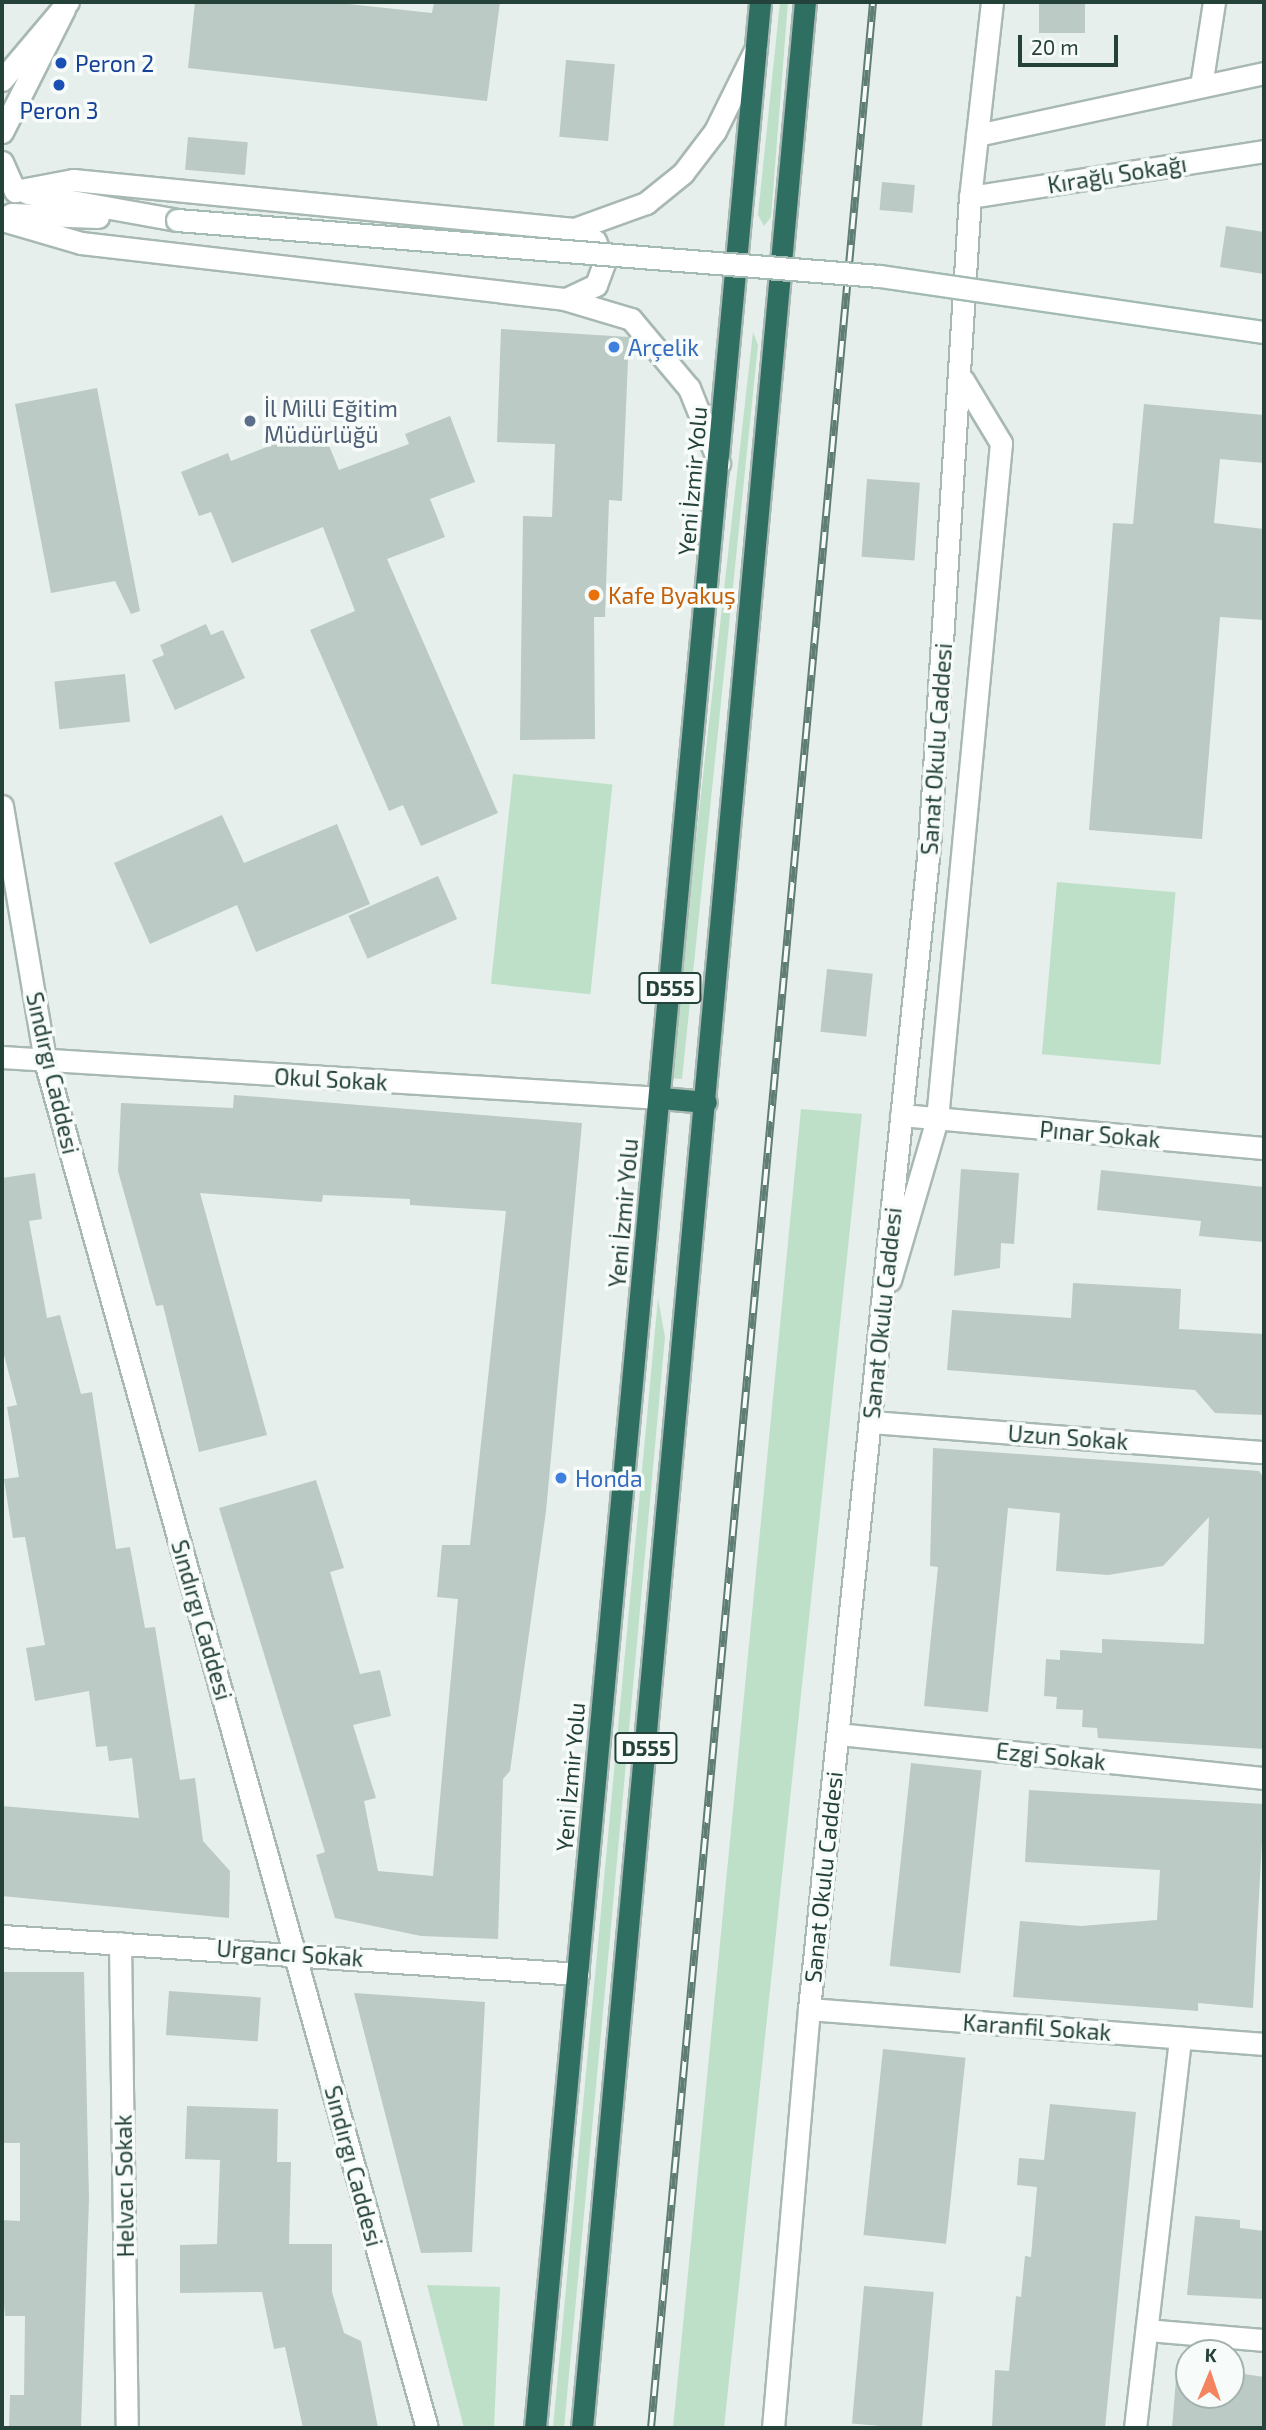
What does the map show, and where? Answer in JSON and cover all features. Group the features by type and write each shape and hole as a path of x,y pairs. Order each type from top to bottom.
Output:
{"highway":[{"name":"Yeni İzmir Yolu","path":"535,2428 720,466 760,2"},
{"name":"D555","path":"582,2428 806,2"},
{"path":"660,1098 706,1102"}],"street":[{"name":"Sanat Okulu Caddesi","path":"773,2428 809,2009 872,1422 929,848 963,380 970,197 992,2"},
{"path":"1201,86 1214,2"},
{"path":"2,80 66,5"},
{"path":"2,132 66,5"},
{"path":"574,229 646,203 683,173 715,131 757,46"},
{"path":"977,135 1264,73"},
{"name":"Kırağlı Sokağı","path":"970,197 1264,151"},
{"path":"2,162 8,191"},
{"path":"8,191 73,180 574,229 595,241 604,263 596,285 564,299"},
{"path":"8,191 177,220"},
{"path":"2,214 177,220 879,276 1264,332"},
{"path":"2,220 81,243 209,262 564,299 631,319 667,357 689,388 720,466"},
{"path":"884,1299 937,1119 1001,443 963,380"},
{"name":"Sındırgı Caddesi","path":"2,806 45,1061 427,2428"},
{"name":"Okul Sokak","path":"2,1057 660,1098"},
{"name":"Pınar Sokak","path":"901,1115 1264,1148"},
{"name":"Uzun Sokak","path":"872,1422 1264,1452"},
{"name":"Ezgi Sokak","path":"838,1734 1264,1778"},
{"name":"Urgancı Sokak","path":"2,1936 295,1952 578,1974"},
{"name":"Helvacı Sokak","path":"120,1943 127,2428"},
{"name":"Karanfil Sokak","path":"809,2009 1264,2044"},
{"path":"1135,2428 1180,2038"},
{"path":"1147,2330 1264,2340"}],"green space":[{"path":"780,2 788,2 771,217 764,226 758,215"},
{"path":"753,332 758,345 682,1079 669,1078"},
{"path":"513,774 612,784 590,994 491,984"},
{"path":"1057,882 1176,892 1160,1065 1042,1054"},
{"path":"801,1109 862,1114 724,2428 673,2428"},
{"path":"658,1298 665,1337 610,1937 564,2428 553,2428"},
{"path":"427,2285 500,2287 494,2428 464,2428"}],"building":[{"path":"195,2 330,2 432,13 434,2 500,2 487,101 188,68"},
{"path":"1039,2 1085,2 1085,33 1039,33"},
{"path":"566,60 615,64 608,141 559,137"},
{"path":"188,137 248,142 245,175 185,170"},
{"path":"882,182 915,185 912,213 880,210"},
{"path":"1226,226 1264,232 1264,274 1220,267"},
{"path":"501,329 629,337 622,501 609,500 605,617 594,617 595,739 520,740 523,516 552,517 555,444 497,442"},
{"path":"97,388 140,611 131,614 115,581 51,593 15,404"},
{"path":"1144,404 1264,415 1264,463 1220,459 1214,523 1264,529 1264,620 1220,617 1202,839 1089,830 1113,523 1133,524"},
{"path":"450,416 475,482 430,499 445,537 387,559 498,813 421,846 403,805 389,811 310,630 355,611 323,527 232,563 211,512 199,516 181,472 228,453 231,461 321,426 339,470 409,444 405,434"},
{"path":"867,479 920,483 914,561 862,557"},
{"path":"206,624 211,635 223,630 245,678 175,710 152,660 164,655 160,645"},
{"path":"125,674 130,722 59,729 54,681"},
{"path":"222,815 244,863 337,824 370,904 256,952 237,905 150,944 114,863"},
{"path":"438,876 457,919 368,959 348,916"},
{"path":"827,969 873,974 866,1036 820,1032"},
{"path":"234,1095 582,1123 546,1511 510,1771 503,1779 498,1939 421,1936 335,1918 316,1855 325,1852 219,1508 316,1480 344,1568 330,1572 360,1674 380,1670 391,1716 353,1725 376,1798 364,1801 378,1871 433,1876 458,1599 437,1597 442,1545 470,1545 506,1211 410,1205 410,1199 323,1195 322,1202 200,1193 267,1435 199,1452 163,1305 156,1306 118,1171 121,1103 233,1108"},
{"path":"961,1169 1019,1173 1014,1244 1001,1243 1000,1268 954,1276"},
{"path":"1101,1170 1264,1187 1264,1242 1199,1236 1201,1221 1097,1210"},
{"path":"35,1173 42,1219 29,1221 47,1318 60,1315 81,1394 92,1392 116,1549 130,1547 145,1628 155,1627 180,1780 195,1778 203,1841 230,1871 229,1918 2,1896 2,1806 139,1818 132,1758 109,1761 107,1746 96,1747 89,1691 35,1701 26,1648 45,1645 25,1537 13,1538 4,1479 19,1477 7,1407 17,1405 2,1347 2,1178"},
{"path":"1073,1283 1181,1289 1179,1329 1264,1334 1264,1415 1215,1413 1195,1390 947,1370 952,1310 1071,1318"},
{"path":"933,1448 1259,1471 1264,1478 1264,1749 1098,1738 1097,1728 1082,1727 1083,1710 1056,1709 1057,1697 1044,1696 1046,1659 1060,1660 1060,1650 1102,1653 1102,1639 1204,1644 1209,1517 1163,1566 1108,1575 1056,1571 1060,1513 1008,1508 988,1712 924,1706 938,1567 930,1566"},
{"path":"911,1763 982,1770 960,1973 890,1966"},
{"path":"1029,1790 1264,1804 1253,2008 1198,2003 1198,2011 1013,1997 1020,1921 1081,1926 1157,1920 1160,1870 1025,1862"},
{"path":"2,1972 84,1972 89,2199 81,2428 9,2428 10,2395 24,2395 25,2316 5,2316 2,2276 2,2220 20,2221 20,2143 2,2143"},
{"path":"169,1991 261,1997 258,2041 166,2035"},
{"path":"354,1993 485,2002 472,2252 421,2253"},
{"path":"883,2049 966,2058 946,2244 863,2235"},
{"path":"1050,2104 1136,2112 1105,2428 992,2428 995,2370 1009,2371 1016,2296 1021,2297 1025,2256 1031,2257 1037,2187 1017,2185 1019,2158 1044,2160"},
{"path":"187,2106 278,2109 277,2162 291,2162 289,2244 332,2244 332,2292 344,2333 361,2341 378,2428 303,2428 285,2347 274,2349 262,2292 180,2293 180,2245 217,2244 220,2160 185,2159"},
{"path":"1195,2216 1240,2220 1240,2228 1264,2231 1264,2299 1187,2295"},
{"path":"864,2286 934,2292 922,2428 852,2423"},
{"path":"1245,2374 1264,2377 1264,2428 1172,2428 1175,2391 1175,2409 1245,2409"}],"railway":[{"path":"651,2428 873,2"}],"place":[{"name":"Peron 2","path":"61,63"},
{"name":"Peron 3","path":"59,85"},
{"name":"Arçelik","path":"614,347"},
{"name":"İl Milli Eğitim Müdürlüğü","path":"250,421"},
{"name":"Kafe Byakuş","path":"594,595"},
{"name":"Honda","path":"561,1478"}]}
